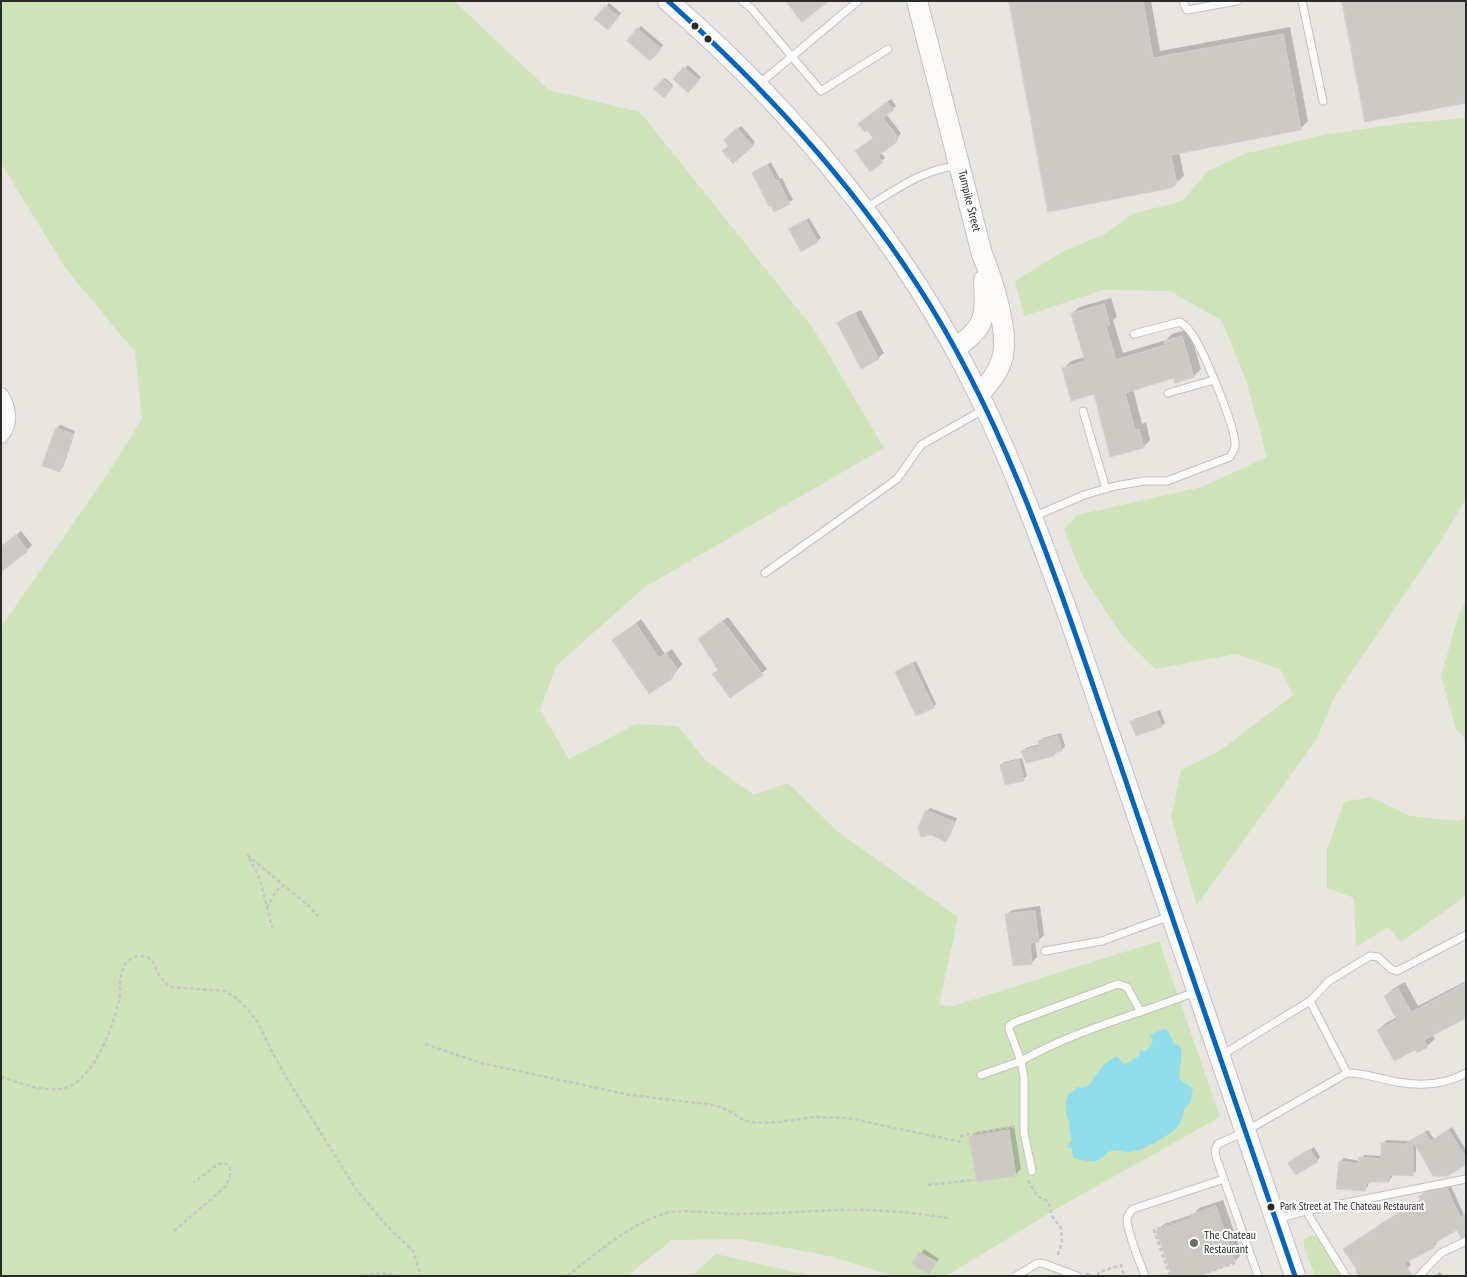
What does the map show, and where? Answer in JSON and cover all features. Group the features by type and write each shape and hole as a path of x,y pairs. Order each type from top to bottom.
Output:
{"main road":[{"path":"668,1 730,56 795,124 864,209 907,268 929,303 982,402 1032,517 1071,622 1295,1276"},
{"name":"Turnpike Street","path":"917,1 982,254 998,304 1004,344 1002,359 982,402"},
{"path":"954,348 970,338 979,329 984,317 982,254"}],"street":[{"path":"1,395 8,406 8,419 1,436"}],"lane":[{"path":"742,1 751,8 821,90 888,49"},
{"path":"758,86 858,1"},
{"path":"1183,1 1187,10 1236,1"},
{"path":"1302,1 1323,101"},
{"path":"864,209 911,179 949,167 960,166"},
{"path":"1032,517 1084,495 1145,481 1167,481 1230,457 1235,447 1233,433 1214,380 1199,346 1189,330 1180,322 1134,334"},
{"path":"1168,393 1214,380"},
{"path":"765,573 897,480 921,445 982,402"},
{"path":"1084,411 1106,489"},
{"path":"1045,951 1102,941 1172,915"},
{"path":"1220,1057 1310,1001 1324,985 1370,956 1378,957 1391,969 1397,971 1466,935"},
{"path":"1032,1171 1024,1133 1024,1078 1021,1061 1009,1029 1010,1026 1015,1022 1118,984 1127,987 1142,1012"},
{"path":"982,1075 1021,1061 1048,1045 1198,991"},
{"path":"1310,1001 1347,1073"},
{"path":"1258,1276 1215,1153 1218,1144 1246,1131 1347,1073 1372,1075 1411,1084 1442,1083 1454,1080 1466,1073"},
{"path":"1145,1276 1128,1225 1128,1215 1130,1212 1133,1209 1224,1179"},
{"path":"1276,1219 1306,1211 1466,1179"},
{"path":"1306,1211 1346,1276"},
{"path":"1419,1276 1440,1253 1466,1241"},
{"path":"1016,1276 1038,1263 1078,1274"}],"path":[{"path":"272,928 260,879 247,855 309,906 318,916"},
{"path":"267,909 276,891 284,886"},
{"path":"1,1076 42,1089 66,1088 82,1078 95,1060 112,1029 122,974 125,965 130,959 139,956 147,957 154,961 159,974 170,986 225,991 239,1000 259,1024 289,1082 356,1188 385,1224 413,1251 421,1276"},
{"path":"425,1044 482,1063 606,1090 715,1105 728,1110 743,1120 756,1123 814,1117 848,1118 961,1142"},
{"path":"960,1136 1016,1126"},
{"path":"174,1231 226,1186 231,1178 230,1169 223,1163 218,1164 193,1183"},
{"path":"1028,1179 1037,1196 1048,1201 1052,1216 1061,1228 1062,1243 1055,1261"},
{"path":"928,1185 974,1180"},
{"path":"1170,1276 1154,1230 1215,1209 1234,1263 1198,1276"},
{"path":"567,1276 612,1241 650,1219 665,1213 756,1214 821,1210 867,1210 948,1218"},
{"path":"1098,1276 1100,1272 1121,1266 1124,1276"},
{"path":"363,1276 374,1273 396,1276"},
{"path":"1078,1274 1094,1276"}],"green space":[{"path":"1,1 454,1 549,90 640,112 813,328 884,448 645,587 556,666 540,710 569,759 636,724 678,726 705,760 754,795 788,783 838,832 958,917 939,1005 953,1006 1159,941 1220,1117 1063,1205 946,1276 895,1276 829,1256 740,1239 672,1240 627,1276 1,1276 1,627 109,472 142,419 135,352 66,269 1,163"},
{"path":"1466,118 1466,499 1442,539 1334,698 1316,740 1197,905 1171,818 1181,770 1221,750 1293,695 1280,669 1236,654 1155,669 1123,637 1082,575 1064,529 1077,515 1202,487 1267,457 1246,380 1222,321 1170,291 1103,290 1024,316 1015,281 1062,252 1103,235 1133,214 1182,201 1208,171 1244,154 1323,135 1404,123"},
{"path":"1466,601 1466,740 1456,729 1441,676 1459,614"},
{"path":"1371,797 1410,816 1458,821 1466,817 1466,896 1401,942 1388,927 1356,947 1354,898 1327,888 1327,850 1344,802"},
{"path":"1311,1235 1317,1237 1341,1276 1315,1276 1304,1247 1304,1239"},
{"path":"716,1254 811,1276 690,1276"}],"water":[{"path":"1166,1028 1175,1044 1181,1048 1180,1080 1193,1088 1190,1103 1185,1108 1180,1124 1163,1138 1136,1151 1111,1151 1096,1161 1084,1161 1073,1157 1072,1149 1067,1146 1072,1140 1066,1109 1068,1095 1076,1087 1083,1088 1088,1086 1104,1064 1117,1056 1125,1063 1139,1056 1140,1050 1145,1051 1151,1046 1153,1039 1149,1035"}],"building":[{"path":"786,1 829,1 802,22"},
{"path":"1009,1 1143,1 1153,58 1283,34 1301,130 1171,155 1177,184 1171,188 1048,212"},
{"path":"1342,1 1466,1 1466,103 1365,122"},
{"path":"605,6 619,17 608,30 594,19"},
{"path":"637,28 661,49 650,61 627,41"},
{"path":"684,67 699,81 688,93 673,79"},
{"path":"663,79 673,87 664,98 654,89"},
{"path":"887,102 894,110 883,118 898,137 895,139 897,142 878,156 883,162 870,172 855,151 873,138 867,130 865,132 858,124"},
{"path":"737,128 753,146 733,164 722,151 728,146 724,140"},
{"path":"767,165 776,181 778,180 790,204 774,212 771,206 769,207 752,173"},
{"path":"806,220 818,242 801,252 789,229"},
{"path":"1104,304 1110,325 1106,326 1116,360 1165,345 1164,341 1182,336 1194,377 1175,383 1174,378 1125,393 1135,430 1139,429 1144,448 1110,457 1094,394 1071,401 1062,368 1085,361 1071,314"},
{"path":"855,314 879,359 861,369 837,323"},
{"path":"56,428 73,434 60,472 42,466"},
{"path":"16,535 28,551 1,572 1,547"},
{"path":"723,621 763,675 730,698 712,674 718,670 698,639"},
{"path":"636,624 659,658 666,653 678,670 671,675 673,678 649,694 612,640"},
{"path":"913,664 934,708 916,716 895,672"},
{"path":"1157,713 1162,727 1136,736 1130,722"},
{"path":"1058,736 1062,751 1053,753 1054,756 1026,763 1021,751 1040,746 1038,741"},
{"path":"1019,760 1024,781 1005,785 1000,765"},
{"path":"926,810 954,822 946,842 931,835 921,837 918,828"},
{"path":"1035,911 1039,942 1030,943 1032,964 1013,966 1005,914"},
{"path":"1466,983 1466,1018 1424,1040 1428,1047 1417,1053 1415,1050 1394,1061 1377,1030 1397,1020 1384,996 1398,988 1411,1012"},
{"path":"1009,1130 1016,1176 977,1182 969,1137"},
{"path":"1449,1130 1466,1158 1466,1165 1447,1176 1433,1176 1413,1141 1413,1176 1389,1175 1389,1182 1366,1182 1366,1191 1336,1189 1339,1161 1359,1164 1359,1157 1381,1159 1381,1143 1405,1144 1425,1132 1430,1141"},
{"path":"1310,1149 1318,1162 1295,1175 1288,1163"},
{"path":"1447,1188 1460,1217 1466,1214 1466,1236 1461,1238 1457,1230 1433,1244 1435,1247 1405,1263 1413,1276 1361,1276 1343,1249 1407,1207 1421,1201 1418,1196"},
{"name":"The Chateau Restaurant","path":"1216,1206 1235,1262 1198,1276 1172,1276 1156,1231 1192,1218 1191,1215"},
{"path":"919,1252 937,1262 929,1275 912,1265"}],"transit line":[{"path":"668,1 770,100 861,206 916,283 949,338 979,395 1006,453 1054,573 1295,1276"}],"place":[{"name":"Park Street at The Chateau Restaurant","path":"1271,1207"},
{"name":"The Chateau Restaurant","path":"1194,1243"}]}
